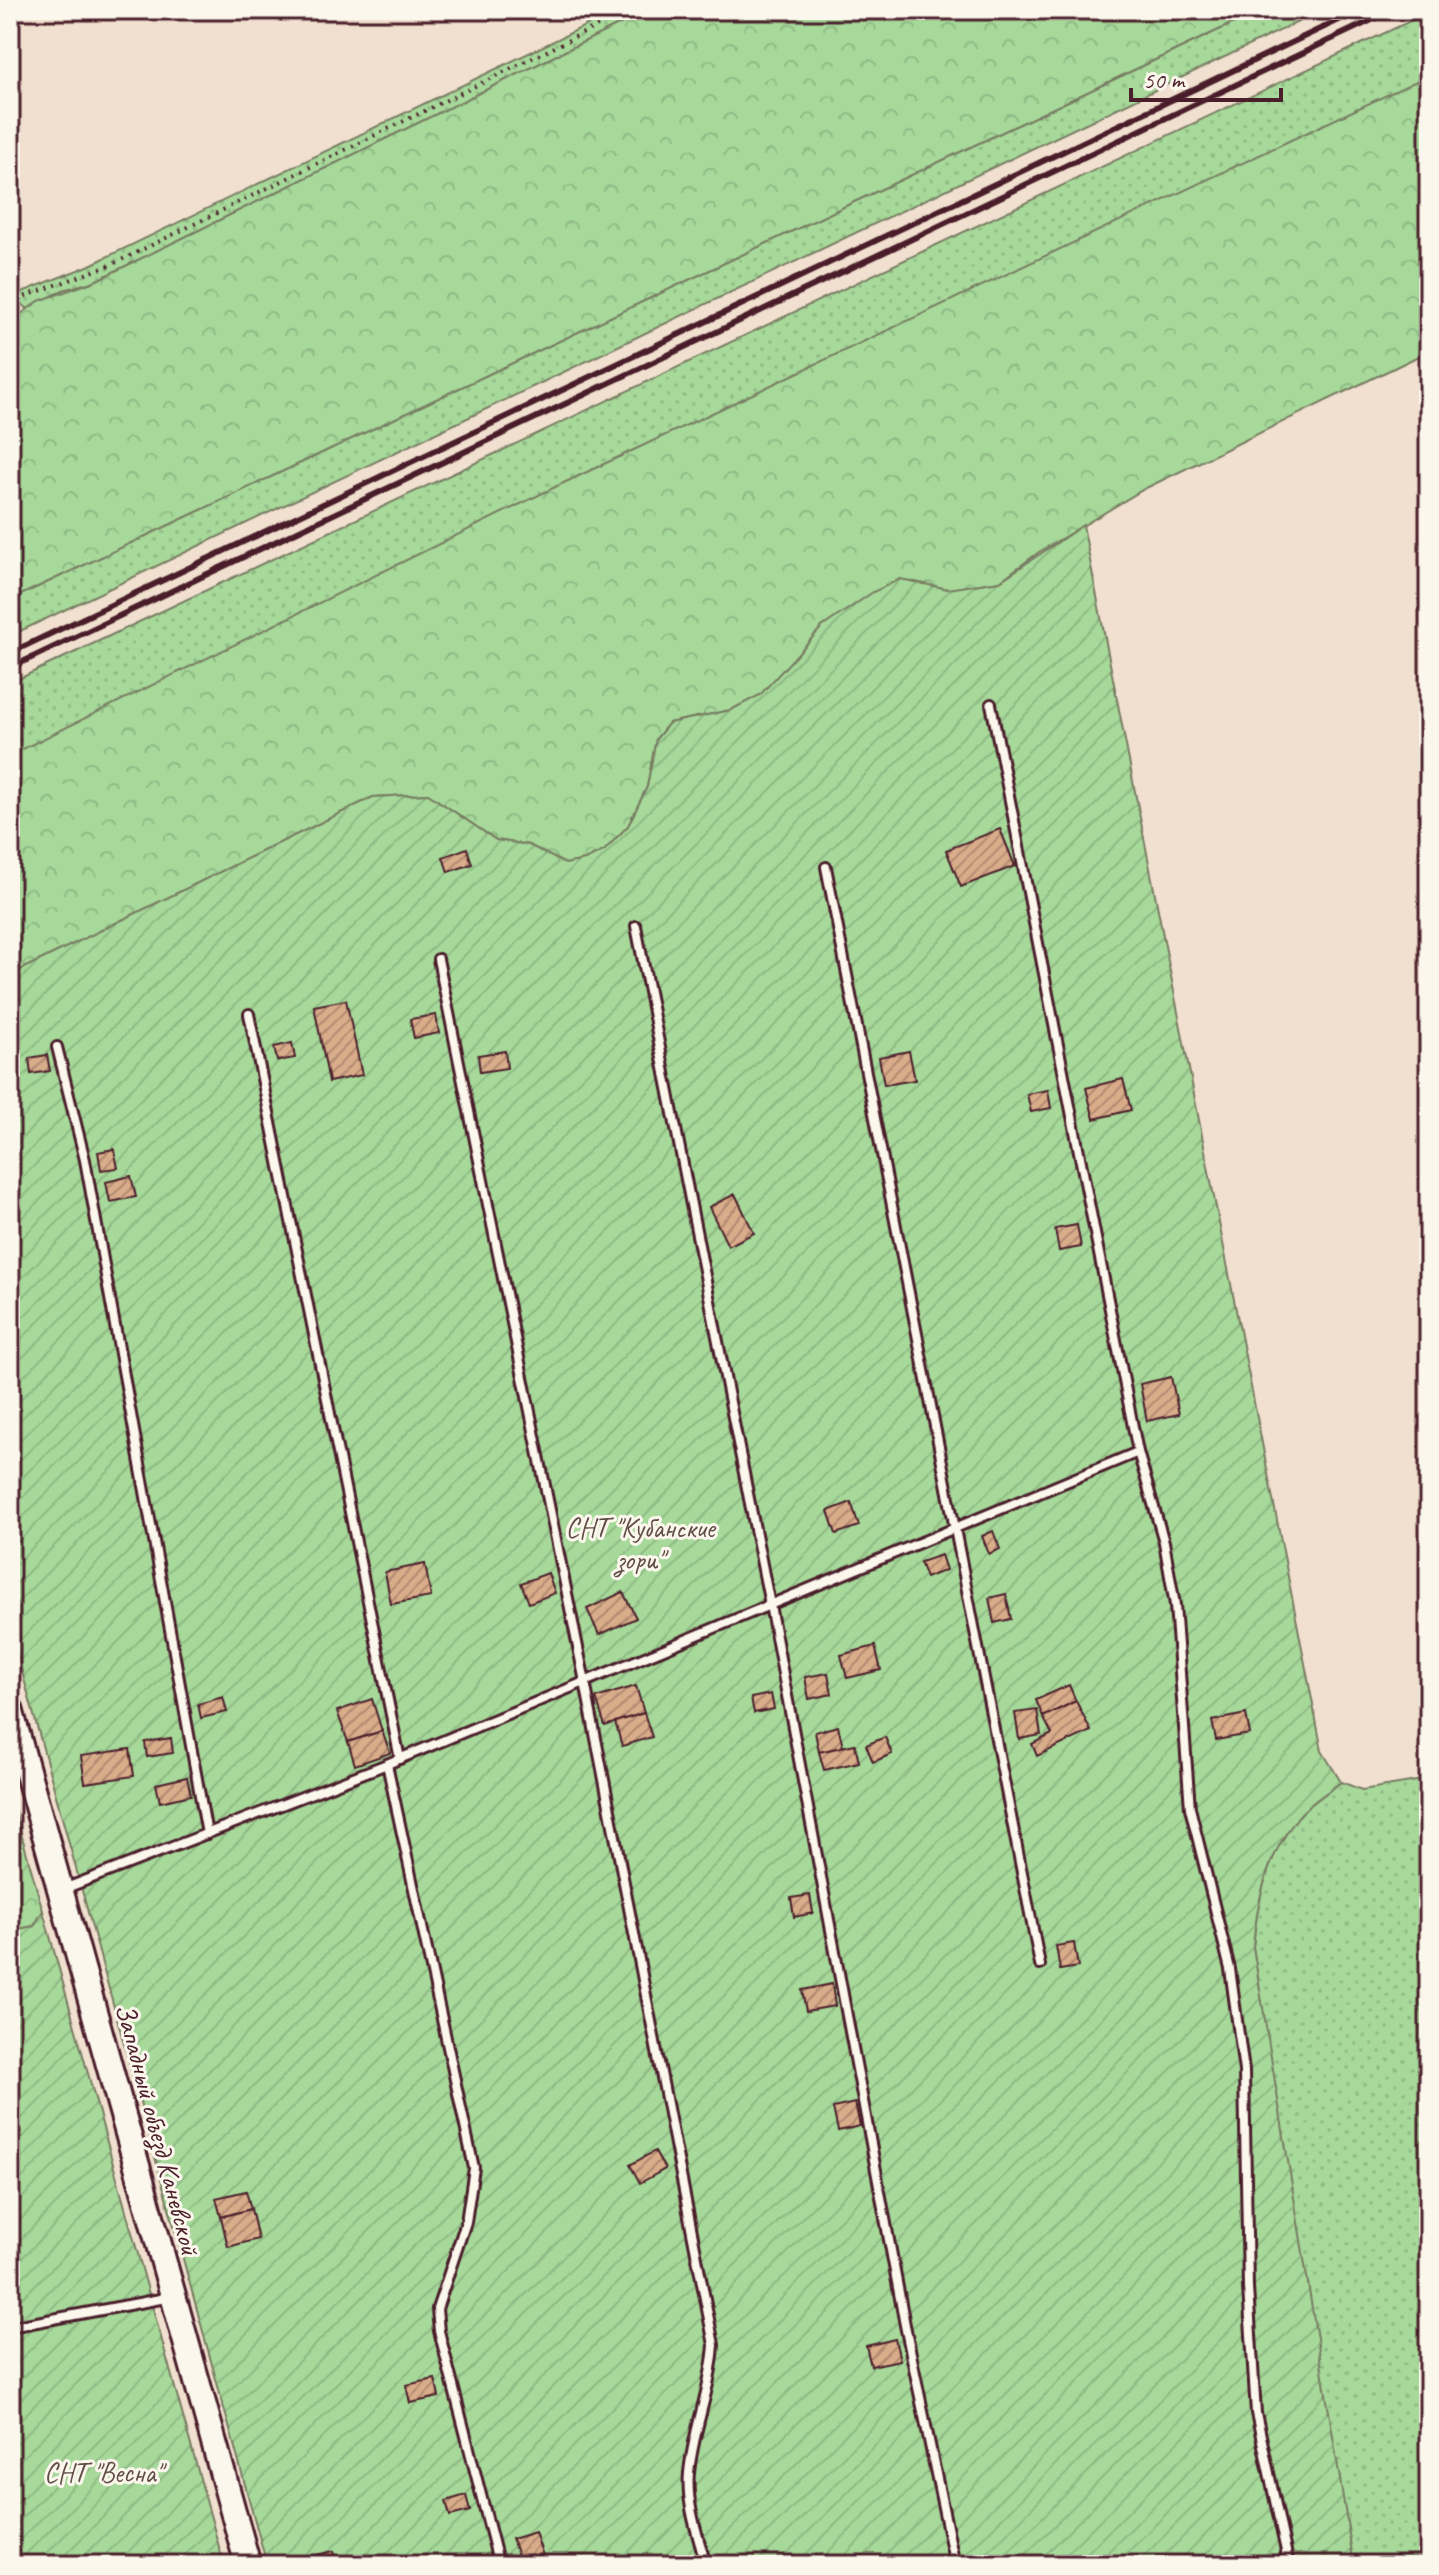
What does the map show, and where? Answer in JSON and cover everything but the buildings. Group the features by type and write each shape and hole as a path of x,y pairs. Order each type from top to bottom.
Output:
{"main road":[{"name":"Западный объезд Каневской","path":"10,1709 248,2565"}],"lane":[{"path":"991,704 1138,1452 1164,1542 1175,1605 1192,1819 1228,1957 1244,2071 1248,2288 1256,2413 1289,2565"},
{"path":"826,867 1040,1965"},
{"path":"636,926 770,1605 905,2325 955,2565"},
{"path":"438,959 585,1682 714,2345 712,2371 689,2474 690,2507 706,2565"},
{"path":"249,1014 400,1759"},
{"path":"57,1047 85,1160 207,1834"},
{"path":"61,1890 400,1759 1138,1452"},
{"path":"387,1764 474,2168 466,2222 437,2309 445,2357 499,2565"},
{"path":"10,2327 174,2297"}],"path":[{"path":"10,302 113,264 630,10"}],"green space":[{"path":"618,10 649,10 95,281 63,290 28,309 12,296 88,266"},
{"path":"649,10 1261,10 10,600 10,322 39,301 95,281"},
{"path":"1261,10 1323,10 10,636 10,600"},
{"path":"1429,12 1429,86 10,758 10,683"},
{"path":"1429,75 1429,351 1144,489 1039,552 1000,581 948,589 900,579 822,627 761,695 731,710 669,723 656,739 647,787 628,826 604,851 585,860 565,864 529,845 496,840 428,794 373,797 10,975 10,755 553,488"},
{"name":"СНТ \"Кубанские зори\"","path":"1083,525 1322,1751 1341,1782 1301,1813 1278,1848 1265,1879 1253,1947 1354,2565 267,2565 10,1628 10,975 373,797 428,794 496,840 529,845 565,864 585,860 604,851 628,826 647,787 656,739 669,723 731,710 760,695 822,627 873,592 900,579 948,589 1000,581"},
{"path":"1429,1779 1429,2565 1349,2565 1253,1947 1257,1912 1271,1863 1287,1833 1307,1808 1341,1782 1362,1790"},
{"path":"10,1794 43,1911 34,1926 19,1929 10,1925"},
{"name":"СНТ \"Весна\"","path":"43,1911 224,2565 10,2565 10,1925 19,1929 34,1926"}],"railway":[{"path":"10,653 1360,10"},
{"path":"10,668 1393,10"}]}
